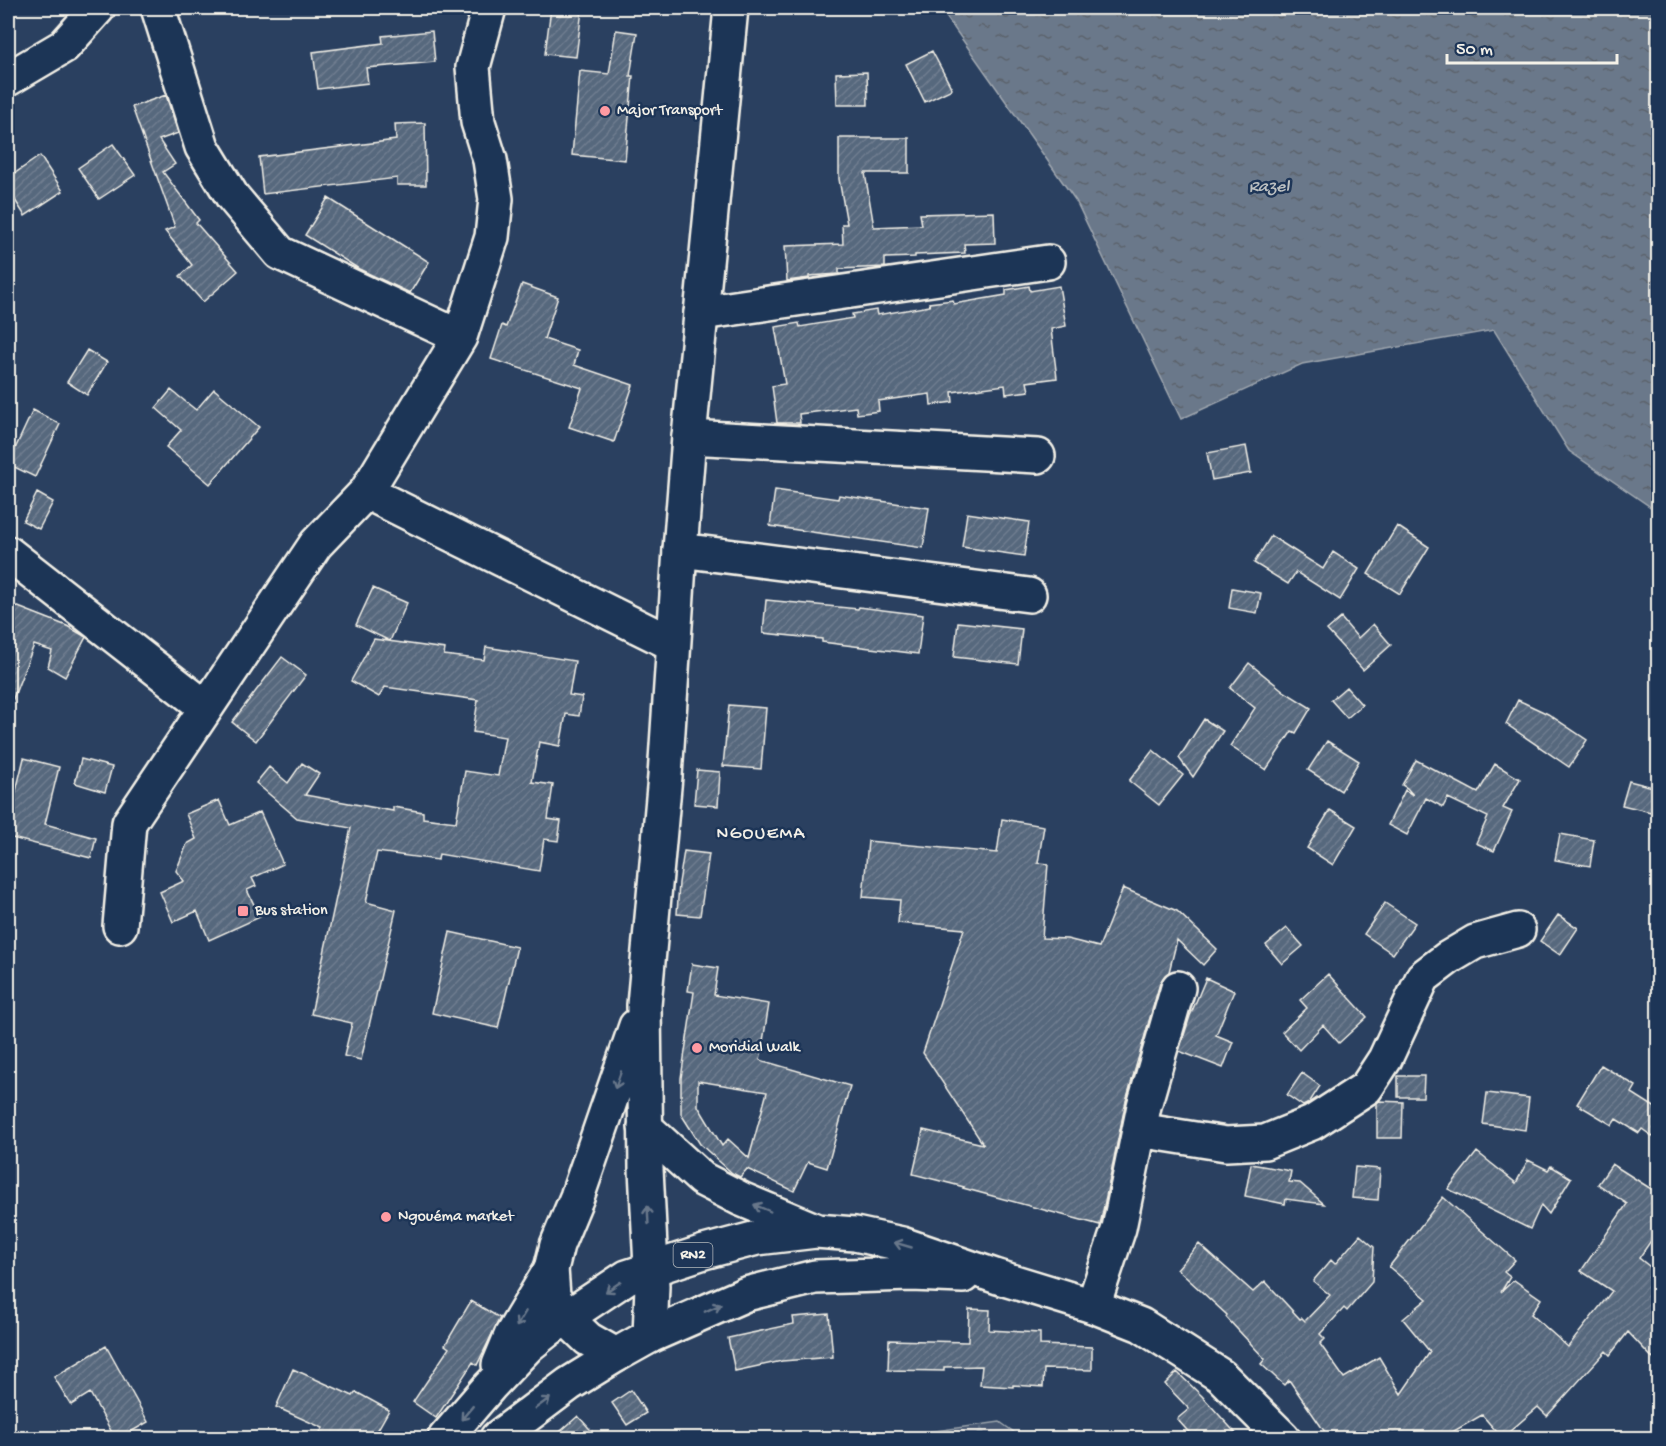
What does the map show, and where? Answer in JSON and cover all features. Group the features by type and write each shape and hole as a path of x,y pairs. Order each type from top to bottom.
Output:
{"main road":[{"path":"8,79 64,46 98,8"},
{"path":"158,8 202,147 232,196 280,253 460,337"},
{"path":"120,926 129,823 316,544 366,492 460,337 492,237 496,199 490,160 477,122 473,67 489,8"},
{"path":"650,1336 652,1269 646,1169 644,1005 665,776 689,437 731,8"},
{"path":"701,313 1048,262"},
{"path":"689,437 1038,456"},
{"path":"366,492 673,644"},
{"path":"680,550 1029,595"},
{"path":"8,553 205,708"},
{"path":"1139,1130 1226,1144 1265,1142 1312,1123 1366,1088 1385,1059 1423,977 1448,958 1475,942 1518,930"},
{"path":"1094,1306 1119,1228 1144,1106 1178,988"},
{"path":"490,1386 511,1336 551,1269 557,1245 577,1197 644,1005"},
{"path":"645,1128 702,1179 816,1231"},
{"name":"RN2","path":"445,1438 529,1345 627,1277 757,1238 816,1231 855,1234 902,1244 998,1277 1094,1306 1141,1325 1221,1376 1283,1438"},
{"path":"551,1269 553,1296 566,1318 588,1340 616,1355"},
{"name":"RN2","path":"497,1438 569,1384 616,1355 650,1336 746,1294 815,1277 911,1274 998,1277"}],"green space":[{"path":"1000,1422 1022,1438 885,1438"}],"water":[{"name":"Razel","path":"940,8 1658,8 1658,512 1569,451 1494,330 1302,364 1181,419 1076,201"}],"building":[{"path":"551,8 582,10 576,57 545,54"},
{"path":"616,30 637,33 630,76 633,76 625,160 572,155 580,71 609,74"},
{"path":"432,31 435,62 366,68 368,83 318,89 313,52 383,43 382,36"},
{"path":"932,51 952,89 925,102 906,64"},
{"path":"867,72 868,105 837,105 836,73"},
{"path":"166,95 178,133 159,140 175,164 163,172 199,220 196,223 238,271 203,302 180,276 192,265 165,231 175,227 132,107"},
{"path":"425,123 426,185 397,185 397,178 263,194 259,157 396,140 395,124"},
{"path":"839,138 909,138 909,173 865,173 874,227 922,225 920,214 994,212 995,243 964,244 965,253 885,258 885,267 839,269 839,274 809,276 809,278 787,281 785,246 843,244 842,224 847,224 839,179"},
{"path":"113,144 135,175 99,199 78,168"},
{"path":"40,156 63,191 25,216 8,189 8,178"},
{"path":"328,198 429,262 410,293 359,269 305,235"},
{"path":"522,284 558,297 544,339 578,350 574,365 633,385 614,442 569,427 582,388 491,359 502,325 506,327"},
{"path":"1029,286 1030,291 1059,286 1066,326 1051,329 1057,378 1027,382 1029,391 1006,394 1005,385 952,392 953,402 931,405 930,394 878,401 879,411 857,414 856,407 799,414 800,423 777,423 772,386 785,384 775,327 799,323 800,327 853,318 852,314 876,310 877,315 930,306 929,303 953,300 954,304 1006,295 1006,290"},
{"path":"87,350 107,362 87,395 67,382"},
{"path":"214,389 259,427 210,484 166,447 181,430 156,408 171,390 196,410"},
{"path":"33,410 60,424 35,477 8,464"},
{"path":"1246,446 1251,473 1212,480 1207,453"},
{"path":"775,490 838,499 839,495 929,508 923,548 770,526"},
{"path":"37,493 53,502 39,529 23,521"},
{"path":"967,513 1029,522 1024,556 962,547"},
{"path":"1397,526 1429,547 1400,594 1368,574"},
{"path":"1271,536 1323,569 1333,552 1359,569 1340,600 1296,572 1288,584 1254,563"},
{"path":"373,588 407,603 390,641 356,625"},
{"path":"1232,588 1261,593 1257,613 1229,608"},
{"path":"766,600 858,609 859,607 923,615 918,654 822,642 822,639 763,633"},
{"path":"8,603 67,626 86,637 65,677 48,667 52,651 34,645 9,709"},
{"path":"1341,618 1358,638 1373,624 1391,645 1363,670 1327,630"},
{"path":"958,622 1022,629 1018,664 954,657"},
{"path":"374,639 445,649 444,655 484,660 486,647 575,661 569,695 582,697 579,716 566,714 560,746 539,742 532,782 553,785 548,819 561,821 558,841 544,839 539,871 439,854 438,860 377,852 366,902 396,910 361,1060 344,1056 352,1023 311,1014 351,828 297,818 256,783 269,767 288,783 302,763 319,774 305,795 393,811 393,807 423,812 423,818 456,822 465,771 498,776 505,737 473,732 478,700 385,687 379,697 351,681"},
{"path":"282,657 306,675 256,741 232,722"},
{"path":"1249,663 1285,692 1311,708 1296,733 1292,731 1266,770 1230,746 1255,708 1230,688"},
{"path":"1346,687 1362,705 1347,718 1331,700"},
{"path":"1518,700 1548,714 1587,740 1569,767 1506,724"},
{"path":"729,705 766,708 761,769 723,766"},
{"path":"1204,719 1223,731 1193,777 1179,758"},
{"path":"1327,741 1359,761 1341,791 1308,770"},
{"path":"1153,750 1183,775 1159,805 1129,781"},
{"path":"24,758 59,767 45,824 96,838 91,858 8,837 8,824"},
{"path":"81,759 112,767 105,792 75,783"},
{"path":"1416,760 1478,793 1495,764 1520,779 1503,808 1512,812 1494,851 1476,843 1488,817 1448,798 1443,807 1426,798 1407,835 1388,825 1405,790 1413,795 1402,785"},
{"path":"697,770 720,772 718,806 694,804"},
{"path":"1629,781 1657,788 1651,812 1622,805"},
{"path":"219,800 230,825 260,812 283,864 252,878 256,886 247,890 260,917 209,940 197,911 173,922 160,892 184,881 176,871 187,844 196,839 186,814"},
{"path":"1330,810 1356,826 1333,865 1307,848"},
{"path":"1002,819 1044,826 1038,863 1048,864 1042,938 1067,939 1099,947 1123,888 1177,911 1217,949 1203,965 1177,940 1169,972 1160,983 1126,1101 1100,1225 913,1174 923,1130 983,1144 923,1053 964,929 898,923 900,900 863,897 868,841 997,853"},
{"path":"1560,834 1594,840 1590,866 1555,860"},
{"path":"684,851 709,854 700,916 677,914"},
{"path":"1385,903 1415,923 1393,954 1364,934"},
{"path":"1558,915 1578,928 1560,955 1540,941"},
{"path":"1287,928 1303,946 1282,964 1266,945"},
{"path":"450,932 517,947 498,1028 432,1013"},
{"path":"692,964 718,968 714,995 769,1004 760,1060 850,1086 827,1168 808,1162 794,1191 747,1169 740,1177 732,1173 700,1144 681,1114 681,1078 694,992 688,991","holes":["698,1081 767,1092 749,1158 728,1139 722,1146 698,1106"]},
{"path":"1328,974 1367,1017 1339,1043 1323,1025 1299,1050 1282,1032 1307,1008 1300,1000"},
{"path":"1206,978 1234,991 1216,1035 1233,1042 1223,1068 1179,1051 1190,1016"},
{"path":"1601,1065 1636,1086 1632,1093 1659,1110 1659,1141 1642,1129 1639,1133 1616,1119 1612,1125 1577,1104"},
{"path":"1302,1073 1320,1086 1309,1103 1303,1106 1287,1095"},
{"path":"1398,1076 1424,1076 1423,1097 1398,1097"},
{"path":"1487,1093 1529,1098 1525,1130 1483,1124"},
{"path":"1379,1101 1403,1102 1402,1138 1377,1138 1377,1103"},
{"path":"1477,1152 1516,1183 1528,1160 1548,1170 1551,1166 1571,1178 1549,1214 1541,1205 1530,1229 1448,1189"},
{"path":"1251,1164 1291,1171 1289,1182 1300,1183 1324,1204 1286,1199 1285,1204 1245,1196"},
{"path":"1612,1164 1659,1194 1659,1229 1639,1258 1659,1274 1659,1365 1628,1332 1610,1355 1606,1351 1547,1416 1538,1407 1502,1438 1482,1415 1442,1438 1329,1438 1289,1380 1284,1385 1261,1364 1265,1359 1226,1317 1227,1315 1177,1269 1199,1244 1253,1292 1265,1281 1300,1319 1305,1321 1330,1295 1313,1281 1331,1260 1335,1264 1360,1235 1374,1247 1372,1282 1347,1311 1344,1308 1320,1334 1325,1339 1320,1344 1344,1378 1379,1357 1401,1394 1430,1352 1403,1319 1427,1299 1389,1267 1443,1197 1515,1260 1504,1272 1510,1277 1501,1292 1514,1280 1541,1299 1531,1314 1568,1347 1612,1291 1581,1271 1627,1204 1598,1184"},
{"path":"1355,1167 1380,1169 1378,1200 1352,1198"},
{"path":"471,1301 500,1318 477,1365 473,1362 436,1418 413,1402 449,1348 445,1345"},
{"path":"969,1309 990,1310 989,1330 1040,1333 1040,1345 1092,1347 1092,1370 1044,1369 1043,1387 1013,1385 1013,1387 980,1385 982,1366 944,1367 944,1371 888,1370 889,1340 968,1342"},
{"path":"829,1314 833,1357 782,1361 735,1371 728,1338 794,1324 793,1317"},
{"path":"106,1346 148,1422 120,1438 115,1438 90,1393 71,1405 54,1377"},
{"path":"293,1369 353,1396 356,1392 389,1410 373,1438 316,1438 323,1428 276,1407"},
{"path":"1177,1372 1240,1438 1194,1438 1177,1419 1189,1409 1165,1384"},
{"path":"631,1390 646,1413 627,1425 612,1403"},
{"path":"578,1416 598,1438 553,1438"}],"place":[{"name":"Major Transport","path":"605,111"},
{"name":"Bus station","path":"243,911"},
{"name":"Moridial Walk","path":"697,1048"},
{"name":"Ngouéma market","path":"386,1217"}],"district":[{"name":"NGOUEMA","path":"761,834"}]}
